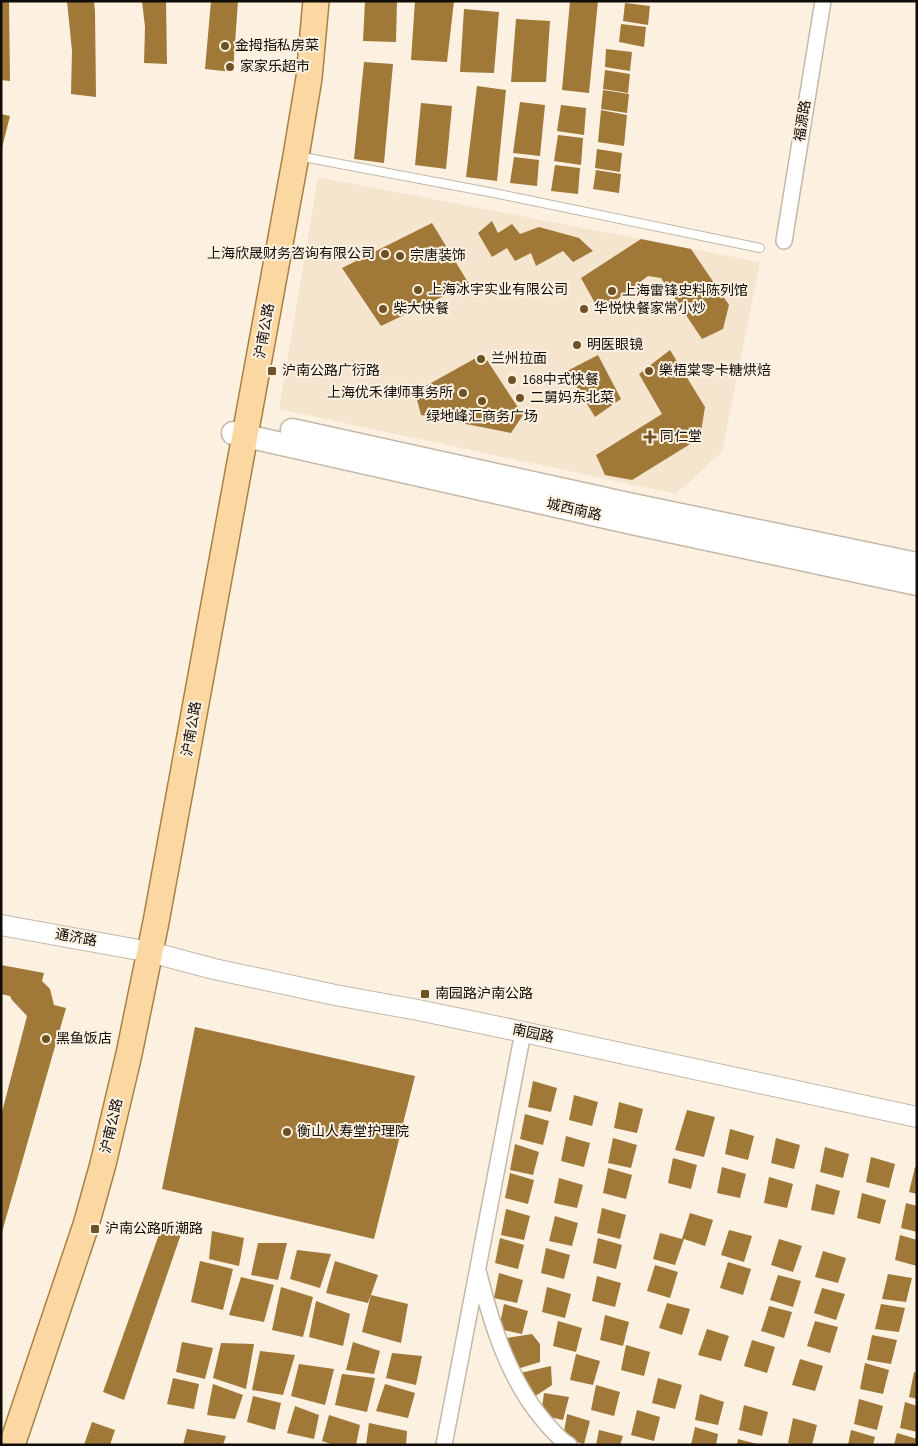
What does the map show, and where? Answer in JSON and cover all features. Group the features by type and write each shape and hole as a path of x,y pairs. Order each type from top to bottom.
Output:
{"main road":[{"name":"沪南公路","path":"12,1445 86,1225 129,1054 144,951 240,427 290,114 303,1"},
{"name":"沪南公路","path":"240,427 296,156 308,78 316,1"},
{"name":"城西南路","path":"240,427 917,564"},
{"name":"城西南路","path":"240,427 641,525 917,584"},
{"name":"沪南公路","path":"1,1438 81,1195 116,1051 144,951"}],"street":[{"name":"福源路","path":"784,241 823,1"},
{"name":"通济路","path":"1,925 144,951"},
{"name":"南园路","path":"144,951 214,969 335,995 524,1032 917,1117"},
{"path":"444,1445 524,1032"},
{"path":"478,1270 488,1310 512,1370 539,1415 552,1431 569,1445"}],"lane":[{"path":"296,156 503,195 760,248"}],"shaded area":[{"name":"绿地峰汇商务广场","path":"318,177 760,262 722,452 676,494 279,409"}],"building":[{"path":"1,1 9,1 10,81 1,80"},
{"path":"67,1 94,1 96,97 71,94 72,51"},
{"path":"142,1 166,1 167,64 144,63 145,27"},
{"path":"211,1 238,1 233,72 205,69"},
{"path":"365,1 397,1 396,42 363,41"},
{"path":"415,1 454,1 447,62 411,60"},
{"path":"570,1 598,1 589,93 562,90"},
{"path":"625,3 650,6 648,25 623,21"},
{"path":"464,9 499,12 494,73 460,72"},
{"path":"516,19 550,21 546,82 511,82"},
{"path":"621,24 646,27 644,47 619,42"},
{"path":"606,49 632,52 630,71 605,67"},
{"path":"364,62 393,64 384,163 354,159"},
{"path":"605,70 630,74 628,93 603,89"},
{"path":"477,86 506,90 497,181 466,177"},
{"path":"603,90 629,94 627,113 601,109"},
{"path":"520,102 545,105 540,156 513,153"},
{"path":"421,103 452,106 446,169 415,165"},
{"path":"561,105 586,108 584,135 557,131"},
{"path":"601,110 627,115 624,146 598,142"},
{"path":"1,114 10,116 2,148 1,147"},
{"path":"558,135 583,138 581,165 554,161"},
{"path":"597,149 622,153 620,172 595,168"},
{"path":"514,157 539,160 537,186 510,183"},
{"path":"555,165 580,168 578,194 551,191"},
{"path":"596,170 621,174 619,193 593,189"},
{"path":"492,221 498,233 512,224 520,234 539,227 579,238 593,251 573,262 563,251 536,266 531,253 515,261 507,248 492,257 478,233"},
{"path":"432,223 469,284 381,326 342,268"},
{"path":"641,239 691,249 729,305 723,329 702,339 661,278 648,276 600,312 581,278"},
{"path":"670,350 705,407 700,438 632,480 605,475 596,455 662,414 639,374"},
{"path":"483,354 523,415 511,433 421,415 415,392"},
{"path":"598,355 621,399 595,417 567,371"},
{"path":"1,965 44,973 42,981 50,989 54,1005 66,1008 2,1232 1,1116 27,1016 10,996 1,994"},
{"name":"衡山人寿堂护理院","path":"195,1027 415,1076 374,1239 162,1189"},
{"path":"533,1081 557,1088 551,1112 528,1107"},
{"path":"574,1095 598,1102 592,1126 569,1120"},
{"path":"619,1102 643,1109 637,1133 614,1128"},
{"path":"687,1110 715,1117 704,1157 675,1150"},
{"path":"525,1114 549,1121 543,1145 520,1139"},
{"path":"730,1129 754,1136 748,1160 725,1154"},
{"path":"566,1136 590,1143 584,1167 561,1161"},
{"path":"613,1138 637,1145 631,1168 608,1163"},
{"path":"776,1138 800,1145 794,1169 771,1163"},
{"path":"515,1144 539,1152 533,1175 510,1170"},
{"path":"825,1147 849,1154 843,1178 820,1172"},
{"path":"871,1157 895,1164 889,1188 866,1182"},
{"path":"673,1158 697,1165 691,1189 668,1183"},
{"path":"722,1167 746,1174 740,1198 717,1193"},
{"path":"915,1167 917,1168 917,1194 909,1192"},
{"path":"608,1168 632,1175 626,1199 603,1193"},
{"path":"510,1173 534,1180 528,1204 505,1198"},
{"path":"769,1177 793,1184 787,1208 764,1203"},
{"path":"559,1178 583,1185 577,1208 554,1203"},
{"path":"816,1184 840,1191 834,1215 811,1210"},
{"path":"862,1193 886,1200 880,1224 857,1218"},
{"path":"906,1203 917,1206 917,1232 901,1228"},
{"path":"602,1208 626,1215 620,1239 597,1233"},
{"path":"506,1209 530,1216 524,1240 501,1235"},
{"path":"690,1213 713,1220 705,1246 684,1239 675,1265 653,1259 660,1233 682,1239"},
{"path":"555,1216 578,1223 572,1246 549,1241"},
{"path":"162,1226 181,1234 124,1400 103,1392"},
{"path":"729,1230 752,1236 744,1262 721,1255"},
{"path":"212,1231 244,1238 239,1266 209,1259"},
{"path":"900,1235 917,1240 917,1266 895,1260"},
{"path":"500,1238 524,1245 518,1269 495,1263"},
{"path":"598,1238 622,1245 616,1269 593,1263"},
{"path":"779,1239 802,1246 793,1272 771,1265"},
{"path":"258,1243 287,1243 278,1280 251,1275"},
{"path":"546,1248 570,1255 564,1279 541,1273"},
{"path":"297,1250 331,1254 320,1288 290,1279"},
{"path":"823,1251 846,1258 838,1283 815,1277"},
{"path":"200,1261 233,1269 223,1310 191,1302"},
{"path":"335,1261 378,1275 368,1303 326,1293"},
{"path":"728,1262 751,1269 743,1295 720,1288"},
{"path":"655,1265 678,1272 670,1298 647,1291"},
{"path":"499,1273 523,1280 517,1303 494,1298"},
{"path":"888,1274 912,1278 906,1302 882,1299"},
{"path":"778,1275 801,1281 793,1307 770,1300"},
{"path":"597,1276 621,1283 615,1307 592,1301"},
{"path":"241,1277 274,1285 264,1322 229,1315"},
{"path":"281,1287 313,1297 303,1337 272,1330"},
{"path":"547,1287 571,1294 565,1318 542,1312"},
{"path":"822,1288 845,1294 836,1320 814,1313"},
{"path":"371,1295 408,1304 401,1343 362,1332"},
{"path":"316,1301 350,1314 343,1346 309,1337"},
{"path":"667,1303 690,1309 682,1335 659,1328"},
{"path":"504,1304 528,1311 522,1334 499,1329"},
{"path":"881,1304 905,1308 899,1332 875,1329"},
{"path":"769,1306 792,1312 784,1338 761,1331"},
{"path":"605,1315 629,1322 623,1346 600,1340"},
{"path":"558,1321 582,1328 576,1352 553,1346"},
{"path":"815,1321 838,1327 830,1353 807,1346"},
{"path":"707,1329 729,1336 721,1361 698,1355"},
{"path":"532,1334 540,1344 540,1362 517,1369 506,1338"},
{"path":"872,1335 897,1340 891,1364 867,1360"},
{"path":"752,1340 775,1347 767,1373 744,1366"},
{"path":"182,1342 213,1348 205,1379 176,1372"},
{"path":"353,1342 380,1351 374,1374 346,1370"},
{"path":"221,1343 254,1344 246,1389 213,1378"},
{"path":"626,1345 650,1352 644,1376 621,1370"},
{"path":"260,1351 295,1355 283,1395 252,1390"},
{"path":"392,1353 422,1356 416,1385 386,1378"},
{"path":"576,1354 600,1361 593,1385 570,1380"},
{"path":"800,1359 823,1366 815,1391 792,1385"},
{"path":"865,1363 889,1370 883,1394 860,1389"},
{"path":"299,1364 334,1369 325,1405 291,1396"},
{"path":"551,1366 552,1385 534,1397 520,1373"},
{"path":"914,1372 917,1373 917,1399 909,1397"},
{"path":"342,1374 375,1378 367,1412 335,1405"},
{"path":"173,1378 199,1384 194,1409 167,1404"},
{"path":"658,1378 682,1385 675,1409 652,1403"},
{"path":"213,1384 243,1395 235,1419 207,1415"},
{"path":"385,1384 415,1393 408,1418 376,1411"},
{"path":"596,1385 620,1392 614,1416 591,1410"},
{"path":"544,1393 569,1397 563,1420 541,1415"},
{"path":"700,1394 724,1402 718,1425 695,1420"},
{"path":"253,1396 281,1403 275,1430 247,1422"},
{"path":"859,1399 883,1406 877,1430 854,1424"},
{"path":"905,1402 917,1406 917,1432 900,1428"},
{"path":"744,1405 768,1412 762,1436 739,1430"},
{"path":"295,1406 319,1415 314,1439 287,1433"},
{"path":"637,1410 660,1417 654,1441 631,1435"},
{"path":"567,1414 590,1421 584,1444 563,1438"},
{"path":"329,1415 360,1425 356,1445 334,1445 322,1441"},
{"path":"793,1418 817,1425 812,1445 788,1443"},
{"path":"92,1422 115,1430 110,1445 84,1445"},
{"path":"369,1423 407,1431 406,1445 366,1445"},
{"path":"695,1427 718,1434 716,1445 691,1445"},
{"path":"187,1429 226,1436 223,1445 183,1445"},
{"path":"599,1430 623,1436 620,1445 596,1445"},
{"path":"851,1430 875,1437 873,1445 848,1445"},
{"path":"897,1433 917,1439 917,1445 894,1445"},
{"path":"738,1439 757,1444 757,1445 737,1445"}],"place":[{"name":"金拇指私房菜","path":"225,46"},
{"name":"家家乐超市","path":"230,67"},
{"name":"上海欣晟财务咨询有限公司","path":"385,254"},
{"name":"宗唐装饰","path":"400,256"},
{"name":"上海冰宇实业有限公司","path":"418,290"},
{"name":"上海雷锋史料陈列馆","path":"612,291"},
{"name":"柴大快餐","path":"383,309"},
{"name":"华悦快餐家常小炒","path":"584,309"},
{"name":"明医眼镜","path":"577,345"},
{"name":"兰州拉面","path":"481,359"},
{"name":"沪南公路广衍路","path":"272,371"},
{"name":"樂梧棠零卡糖烘焙","path":"649,371"},
{"name":"168中式快餐","path":"512,380"},
{"name":"上海优禾律师事务所","path":"463,393"},
{"name":"二舅妈东北菜","path":"520,398"},
{"name":"绿地峰汇商务广场","path":"482,401"},
{"name":"同仁堂","path":"650,437"},
{"name":"南园路沪南公路","path":"425,994"},
{"name":"黑鱼饭店","path":"46,1039"},
{"name":"衡山人寿堂护理院","path":"287,1132"},
{"name":"沪南公路听潮路","path":"95,1229"}]}
